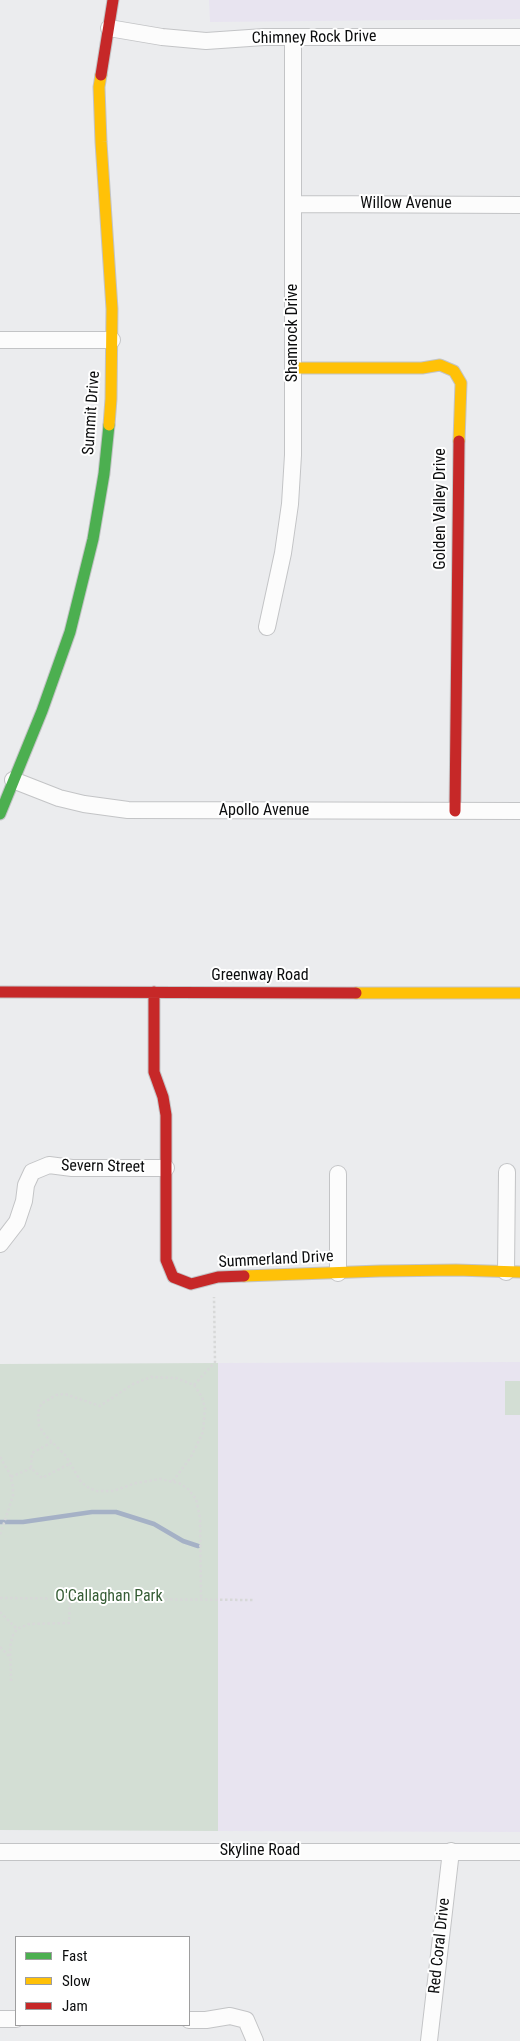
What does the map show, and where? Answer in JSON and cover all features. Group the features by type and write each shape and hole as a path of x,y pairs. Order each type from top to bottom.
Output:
{"street":[{"name":"Summit Drive","path":"0,814 42,711 85,577 105,465 111,399 112,340 110,271 99,114 99,87 113,0"},
{"name":"Chimney Rock Drive","path":"109,28 162,37 206,41 293,37 520,37"},
{"name":"Shamrock Drive","path":"266,627 282,553 290,504 293,454 293,37"},
{"name":"Willow Avenue","path":"293,204 520,205"},
{"path":"0,340 112,340"},
{"name":"Golden Valley Drive","path":"293,368 422,368 440,365 454,371 461,383 458,405 455,811"},
{"name":"Apollo Avenue","path":"13,780 59,798 120,810 520,811"},
{"name":"Greenway Road","path":"0,992 520,993"},
{"name":"Summerland Drive","path":"154,992 154,1072 163,1097 166,1115 166,1260 173,1277 191,1284 218,1277 416,1270 513,1272"},
{"name":"Severn Street","path":"0,1244 17,1222 24,1201 26,1185 32,1172 49,1165 72,1168 166,1168"},
{"path":"507,1172 513,1272"},
{"path":"338,1174 338,1273"},
{"name":"Red Coral Drive","path":"429,2041 451,1851"},
{"name":"Skyline Road","path":"0,1852 520,1852"},
{"path":"190,2020 206,2020 230,2016 246,2020 255,2041"},
{"path":"0,2019 15,2020"}],"path":[{"path":"194,1385 214,1362 214,1296"},
{"path":"173,1481 191,1457 203,1432 204,1402 199,1390 194,1385 176,1378 151,1377 132,1384 100,1406 65,1394 56,1395 41,1404 38,1412 39,1426 60,1449 81,1482 97,1491 113,1491 160,1478 173,1481 188,1489 196,1499 199,1507 202,1541 201,1599"},
{"path":"31,1468 32,1453 52,1442"},
{"path":"0,1457 11,1477 13,1496 0,1534"},
{"path":"31,1468 42,1478 69,1464"},
{"path":"11,1477 31,1468"},
{"path":"0,1598 253,1600"},
{"path":"11,1681 11,1640 17,1630 29,1624 69,1624 70,1599"},
{"path":"0,1612 17,1630"},
{"path":"0,1647 10,1657"}],"shaded area":[{"path":"209,0 520,0 520,19 210,22"},
{"path":"520,1362 520,1832 218,1831 218,1363"}],"green space":[{"name":"O'Callaghan Park","path":"218,1363 218,1831 0,1830 0,1364"},
{"path":"505,1381 520,1381 520,1415 505,1415"}],"waterway":[{"path":"0,1522 23,1522 92,1512 116,1512 154,1524 183,1541 198,1546"}],"traffic: fast":[{"path":"0,814 42,711 70,632 93,539 104,474 109,425"}],"traffic: slow":[{"path":"101,75 99,87 101,142 112,309 109,425"},
{"path":"293,368 422,368 440,365 454,371 461,383 459,441"},
{"path":"356,993 520,993"},
{"path":"244,1276 380,1271 456,1270 520,1272"}],"traffic: jam":[{"path":"101,75 113,0"},
{"path":"455,811 459,441"},
{"path":"0,992 356,993"},
{"path":"154,992 154,1072 163,1097 166,1115 166,1260 173,1277 191,1284 218,1277 244,1276"}]}
